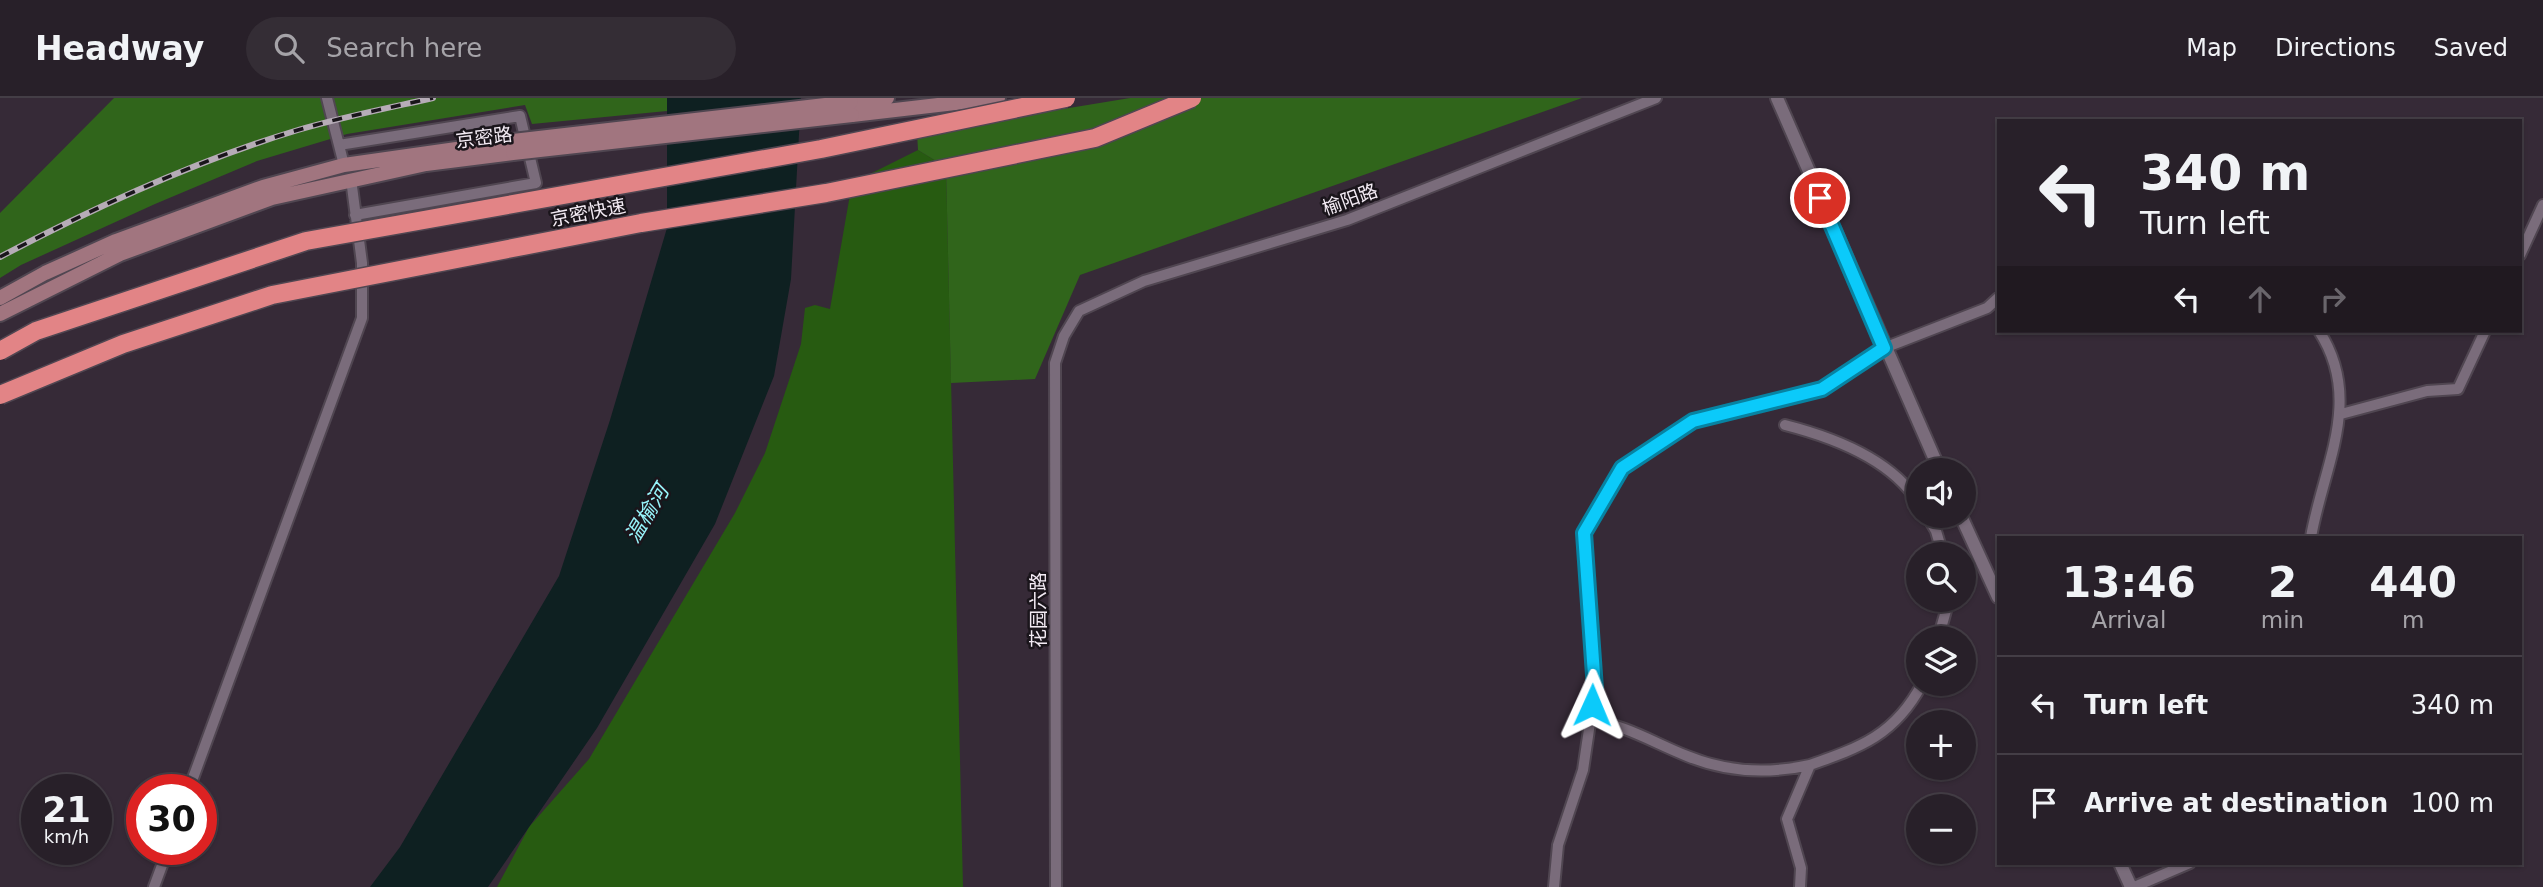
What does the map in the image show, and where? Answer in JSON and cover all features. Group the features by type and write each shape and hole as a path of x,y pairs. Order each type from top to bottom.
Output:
{"highway":[{"name":"京密快速","path":"0,351 36,331 306,241 808,151 1066,98"},
{"name":"京密快速","path":"0,395 123,344 272,295 641,223 825,193 1095,138 1192,98"}],"main road":[{"name":"京密路","path":"852,108 887,98"},
{"name":"京密路","path":"2,303 45,273 116,241 263,187 344,164 852,108 998,98"},
{"name":"京密路","path":"2,303 120,254 272,198 351,178 513,147"}],"street":[{"path":"327,98 344,164"},
{"name":"榆阳路","path":"1064,335 1079,311 1144,281 1347,220 1656,98"},
{"path":"1777,98 1934,458"},
{"path":"339,145 520,116 536,183 355,215"},
{"path":"195,774 362,318 362,263 351,178"},
{"path":"2522,251 2543,205"},
{"path":"1555,887 1558,845 1583,770 1595,689 1584,533 1622,468 1693,421 1822,389 1884,348 1987,309 1997,300"},
{"path":"2311,536 2342,414 2336,374 2320,333"},
{"path":"2342,414 2427,391 2458,389 2484,333"},
{"name":"花园六路","path":"1056,887 1055,363 1064,335"},
{"path":"1785,425 1856,450 1906,485"},
{"path":"1966,528 1997,595"},
{"path":"1590,720 1617,724 1688,757 1725,767 1776,773 1863,747 1908,710 1916,696"},
{"path":"1800,887 1801,868 1787,819 1810,765"},
{"path":"153,887 161,865"},
{"path":"2121,865 2133,887 2185,865"}],"green space":[{"path":"114,98 667,98 667,111 532,124 525,105 347,134 257,161 21,265 0,278 0,213"},
{"path":"1130,98 1582,98 1080,275 1035,379 951,383 946,167 918,150 917,133"},
{"path":"918,150 946,167 963,887 497,887 529,827 589,759 735,513 765,453 801,344 805,308 815,305 830,309 852,183"}],"water":[{"name":"温榆河","path":"667,98 801,98 791,279 774,376 715,524 597,728 488,887 370,887 400,847 559,576 610,420 667,228"}],"railway":[{"path":"0,257 109,203 221,156 315,125 433,98"}],"route":[{"path":"1592,705 1595,689 1584,533 1622,468 1693,421 1822,389 1884,348 1820,198"}]}
